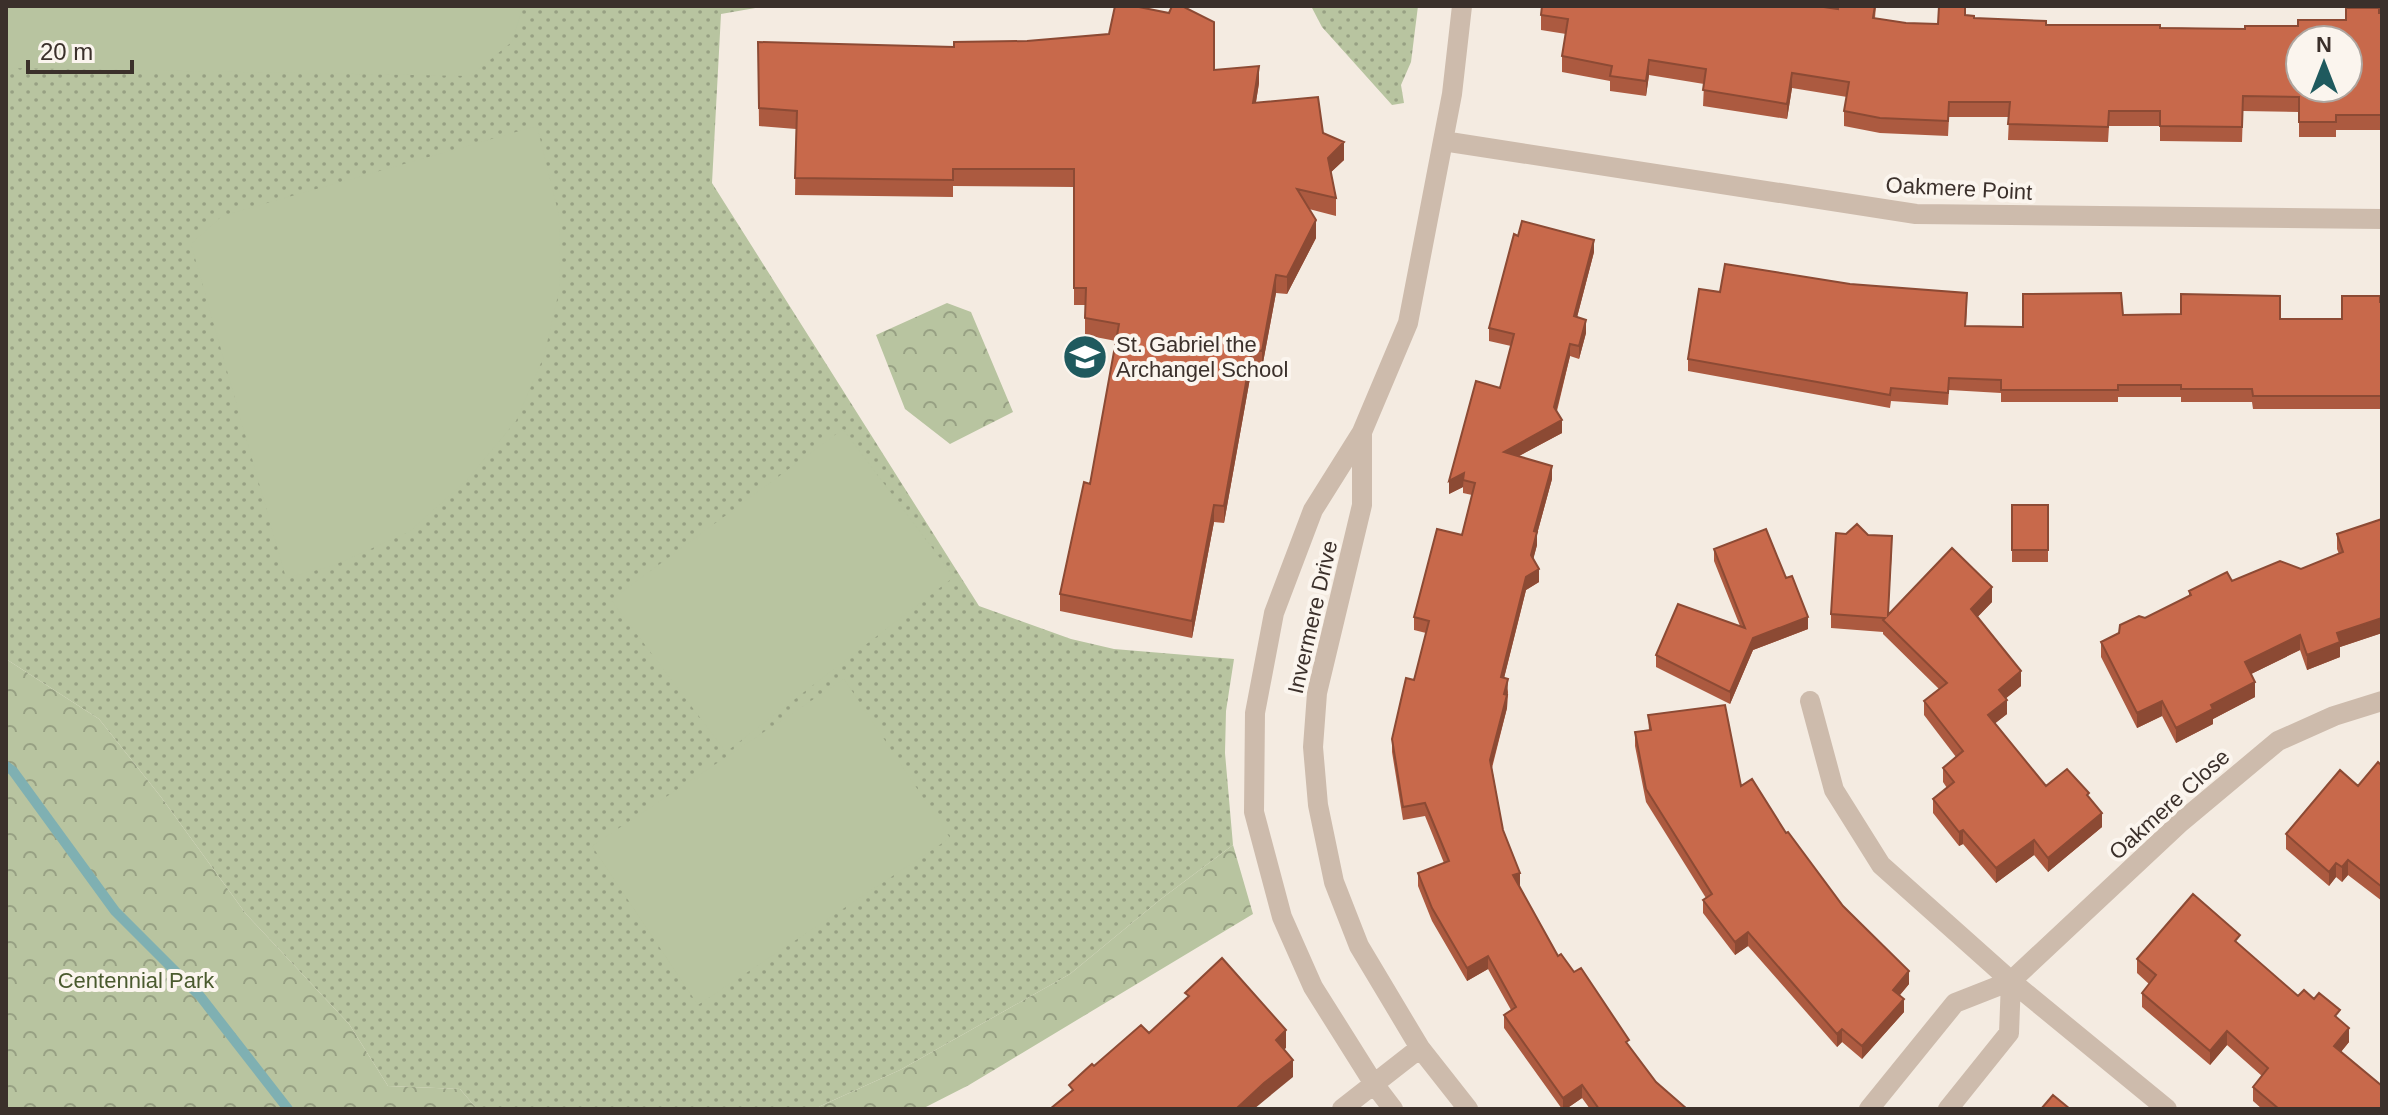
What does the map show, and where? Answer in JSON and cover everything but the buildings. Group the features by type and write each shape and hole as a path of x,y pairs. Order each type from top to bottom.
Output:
{"street":[{"name":"Invermere Drive","path":"1393,1109 1313,987 1282,917 1254,812 1255,713 1274,613 1313,510 1362,432 1408,323 1452,94 1462,6"},
{"name":"Oakmere Point","path":"1443,141 1916,214 2382,219"},
{"name":"Invermere Drive","path":"1362,432 1362,505 1317,693 1313,747 1317,790 1334,882 1359,946 1420,1048 1468,1109"},
{"path":"1810,701 1834,790 1881,865 2011,981 2167,1109"},
{"name":"Oakmere Close","path":"1869,1109 1955,1003 2011,981 2181,822 2278,741 2334,716 2382,701"},
{"path":"1948,1109 2009,1033 2011,981"},
{"path":"1342,1109 1420,1048"}],"green space":[{"path":"6,6 767,6 721,14 712,183 979,606 1071,639 1114,649 1234,659 1226,711 1225,753 1233,845 1070,974 900,1070 814,1109 477,1109 460,1089 388,1086 349,1024 246,914 161,797 99,719 6,659"},
{"path":"6,6 523,6 512,42 470,76 6,68"},
{"path":"1311,6 1418,6 1411,62 1401,85 1404,103 1392,105 1322,27"},
{"path":"537,126 560,220 559,291 544,356 516,421 467,480 409,532 332,566 286,578 191,244 222,216"},
{"path":"947,303 971,312 1013,412 950,444 905,409 876,335"},
{"path":"843,429 954,577 726,752 611,600"},
{"name":"Centennial Park","path":"6,659 99,719 161,797 246,914 349,1024 388,1086 460,1089 477,1109 6,1109"},
{"path":"844,679 950,838 698,1005 592,846"},
{"path":"1233,845 1253,914 969,1085 922,1109 814,1109 900,1070 1070,974"}],"waterway":[{"path":"6,766 13,771 115,911 200,996 288,1109"}],"place":[{"name":"St. Gabriel the Archangel School","path":"1085,357"}]}
